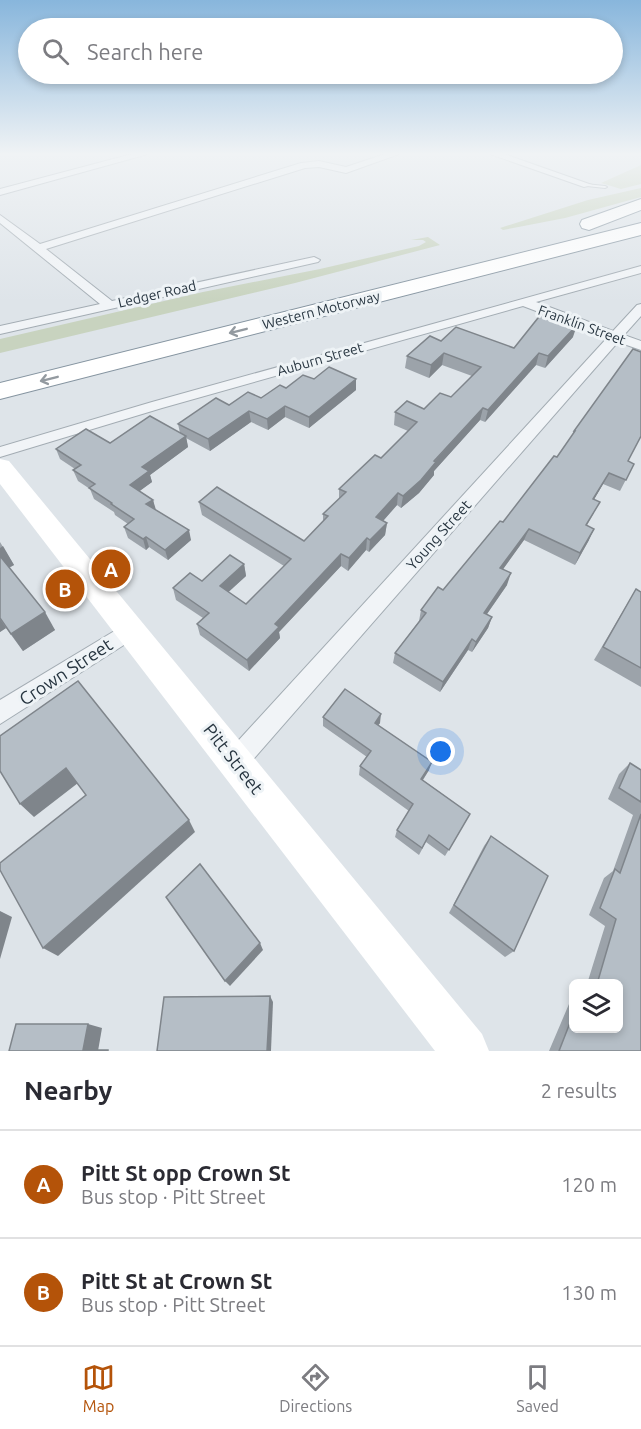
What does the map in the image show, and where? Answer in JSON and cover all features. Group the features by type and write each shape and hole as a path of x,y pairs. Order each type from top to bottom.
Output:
{"highway":[{"path":"566,234 641,204"},
{"name":"Western Motorway","path":"0,370 641,215"},
{"name":"Western Motorway","path":"0,391 641,229"},
{"path":"484,269 581,258 641,245"}],"main road":[{"name":"Pitt Street","path":"0,467 465,1051"}],"street":[{"path":"39,248 183,203"},
{"path":"0,218 110,305"},
{"name":"Ledger Road","path":"0,330 314,260"},
{"name":"Auburn Street","path":"0,452 157,405 641,269"},
{"name":"Franklin Street","path":"524,302 641,346"},
{"name":"Young Street","path":"235,762 641,308"},
{"name":"Crown Street","path":"0,713 131,630"}],"green space":[{"path":"578,203 619,203 565,218 503,230 500,228"},
{"path":"428,237 440,245 295,283 0,353 0,339 203,292 320,269 419,246 426,242 411,240"}],"building":[{"path":"542,313 577,325 548,356 539,353 488,410 483,408 434,461 436,462 421,480 403,496 398,493 376,517 387,523 370,540 367,538 349,558 341,554 275,624 279,627 247,660 197,624 209,613 173,588 190,573 202,581 230,555 244,564 220,586 246,604 291,559 199,502 217,487 304,541 328,516 323,514 346,492 339,489 375,455 381,458 417,422 395,412 407,401 424,409 440,393 451,397 481,367 444,353 431,365 407,356 430,336 441,341 456,327 514,348"},
{"path":"633,349 641,352 641,436 628,461 634,464 626,480 609,473 593,499 600,502 586,525 594,529 580,553 529,529 500,568 511,573 484,613 492,617 476,642 472,639 443,682 395,653 426,613 421,610 438,587 443,590 500,521 503,522 554,456 557,457"},
{"path":"329,367 356,379 309,417 285,406 267,419 249,411 208,439 178,424 216,398 229,405 248,392 261,398 280,385 286,388 303,375 314,379"},
{"path":"150,416 186,436 142,467 149,471 130,485 153,500 146,504 189,530 165,550 146,537 143,539 124,527 134,519 89,488 95,484 73,470 81,465 56,449 86,429 110,443"},
{"path":"0,556 45,612 11,634 0,618"},
{"path":"636,589 641,592 641,668 603,647"},
{"path":"78,681 189,820 43,948 0,870 0,863 86,795 66,768 20,804 0,771 0,736"},
{"path":"345,689 381,714 375,723 432,762 421,779 470,814 449,850 429,835 422,848 397,830 413,804 360,766 371,751 323,717"},
{"path":"630,763 641,770 641,802 619,788"},
{"path":"641,814 641,1051 559,1051 569,1025 569,1033 623,1033 623,979 598,979 616,919 600,908 615,869 620,873"},
{"path":"491,836 548,876 514,951 454,905"},
{"path":"200,864 260,943 225,981 166,897"},
{"path":"270,996 267,1051 157,1051 164,997"},
{"path":"16,1024 88,1024 83,1050 108,1051 9,1051"}],"place":[{"name":"Pitt St opp Crown St","path":"111,569"},
{"name":"Pitt St at Crown St","path":"65,589"}]}
